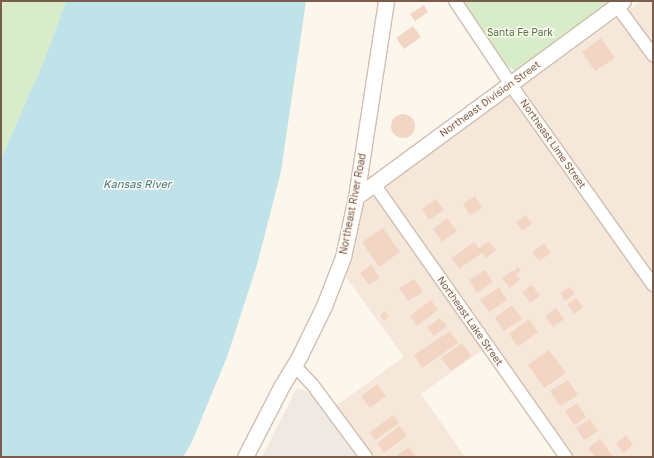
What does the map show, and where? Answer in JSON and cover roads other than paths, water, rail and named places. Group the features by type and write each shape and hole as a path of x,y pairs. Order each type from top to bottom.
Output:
{"street":[{"name":"Northeast River Road","path":"245,457 324,306 338,271 349,237 386,1"},
{"name":"Northeast Lime Street","path":"455,1 653,285"},
{"name":"Northeast Division Street","path":"356,197 620,3"},
{"path":"620,3 653,55"},
{"name":"Northeast Lake Street","path":"374,184 566,457"},
{"path":"294,365 312,384 366,457"}],"water":[{"name":"Kansas River","path":"66,1 306,1 281,171 257,265 227,357 191,444 183,457 1,457 1,159 45,58"}],"park label":[{"name":"Santa Fe Park","path":"520,33"}]}
